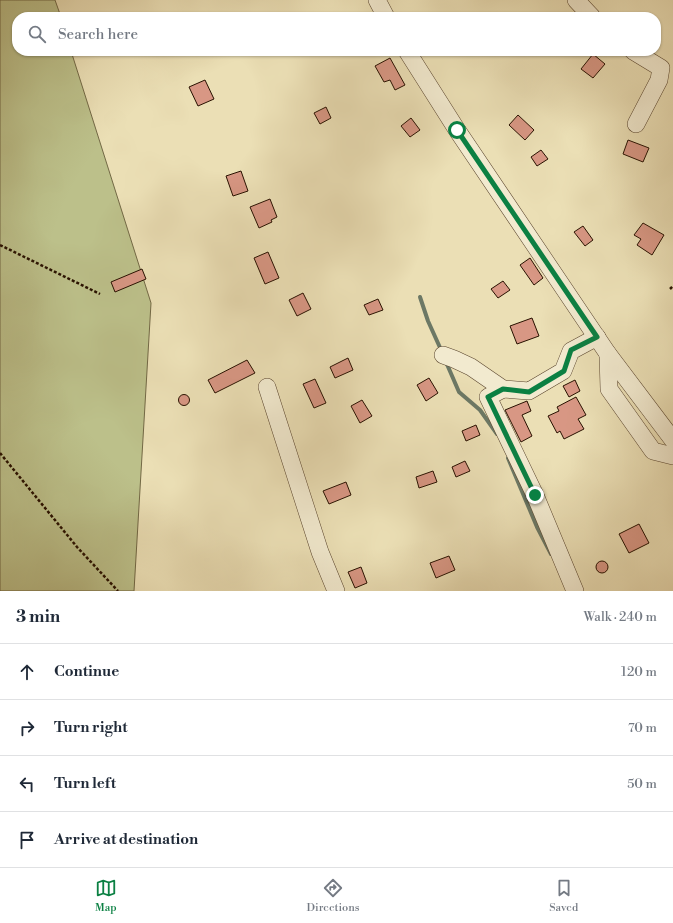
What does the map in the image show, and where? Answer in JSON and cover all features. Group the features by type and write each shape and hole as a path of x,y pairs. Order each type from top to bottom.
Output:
{"street":[{"path":"377,0 383,12"},
{"path":"576,0 587,12"},
{"path":"410,56 457,130 608,354 673,440"},
{"path":"636,124 659,80 661,68 641,56"},
{"path":"443,355 472,367 503,389 529,392 564,371 571,350 597,337"},
{"path":"608,354 609,389 653,451 673,456"},
{"path":"267,387 320,552 336,591"},
{"path":"503,389 488,397 535,495 576,591"}],"path":[{"path":"0,245 100,294"},
{"path":"670,289 673,286"},
{"path":"0,453 77,547 118,591"}],"green space":[{"path":"0,0 55,0 59,12 12,12 12,56 73,56 151,303 134,591 0,591"}],"building":[{"path":"591,56 595,56 605,64 593,78 581,69"},
{"path":"390,58 405,85 395,90 390,80 384,82 375,66"},
{"path":"205,80 214,99 198,106 189,87"},
{"path":"326,107 331,118 320,124 314,113"},
{"path":"518,115 534,130 525,140 509,125"},
{"path":"411,118 420,130 410,137 401,126"},
{"path":"628,140 649,148 643,162 623,154"},
{"path":"541,150 548,159 537,166 531,157"},
{"path":"241,171 248,191 233,196 226,176"},
{"path":"270,199 277,217 271,220 272,222 259,228 250,207"},
{"path":"643,223 664,235 652,255 637,245 641,239 634,235"},
{"path":"583,226 593,240 585,246 574,232"},
{"path":"268,252 279,278 265,284 254,258"},
{"path":"530,258 543,278 534,285 520,265"},
{"path":"142,269 146,279 115,292 111,282"},
{"path":"503,281 510,290 498,298 491,289"},
{"path":"303,293 311,309 297,316 289,300"},
{"path":"378,299 383,310 369,315 364,305"},
{"path":"532,318 539,336 517,344 510,326"},
{"path":"348,358 353,370 335,378 330,367"},
{"path":"247,360 255,373 215,393 208,380"},
{"path":"429,378 438,393 426,401 417,385"},
{"path":"315,379 326,403 314,408 303,384"},
{"path":"575,380 580,391 569,397 563,386"},
{"path":"184,394 188,396 190,400 188,404 184,406 180,404 178,400 180,396"},
{"path":"576,397 586,415 578,419 584,429 564,439 560,431 557,433 548,416 559,411 557,407"},
{"path":"362,400 372,416 360,423 351,406"},
{"path":"527,401 531,411 522,415 532,436 521,442 505,410"},
{"path":"476,425 480,435 466,441 462,431"},
{"path":"465,461 470,471 456,477 452,467"},
{"path":"433,471 437,482 419,488 416,477"},
{"path":"346,482 351,495 329,504 323,491"},
{"path":"639,524 649,543 629,553 619,534"},
{"path":"449,556 455,570 436,578 430,563"},
{"path":"600,561 604,561 608,567 604,573 600,573 596,569 596,565"},
{"path":"361,567 367,583 355,588 348,572"}],"waterway":[{"path":"420,297 428,321 442,352"},
{"path":"446,362 459,392 480,410 497,434"},
{"path":"508,458 537,527 551,554"}],"route":[{"path":"457,130 597,337 571,350 564,371 529,392 503,389 488,397 535,495"}]}
